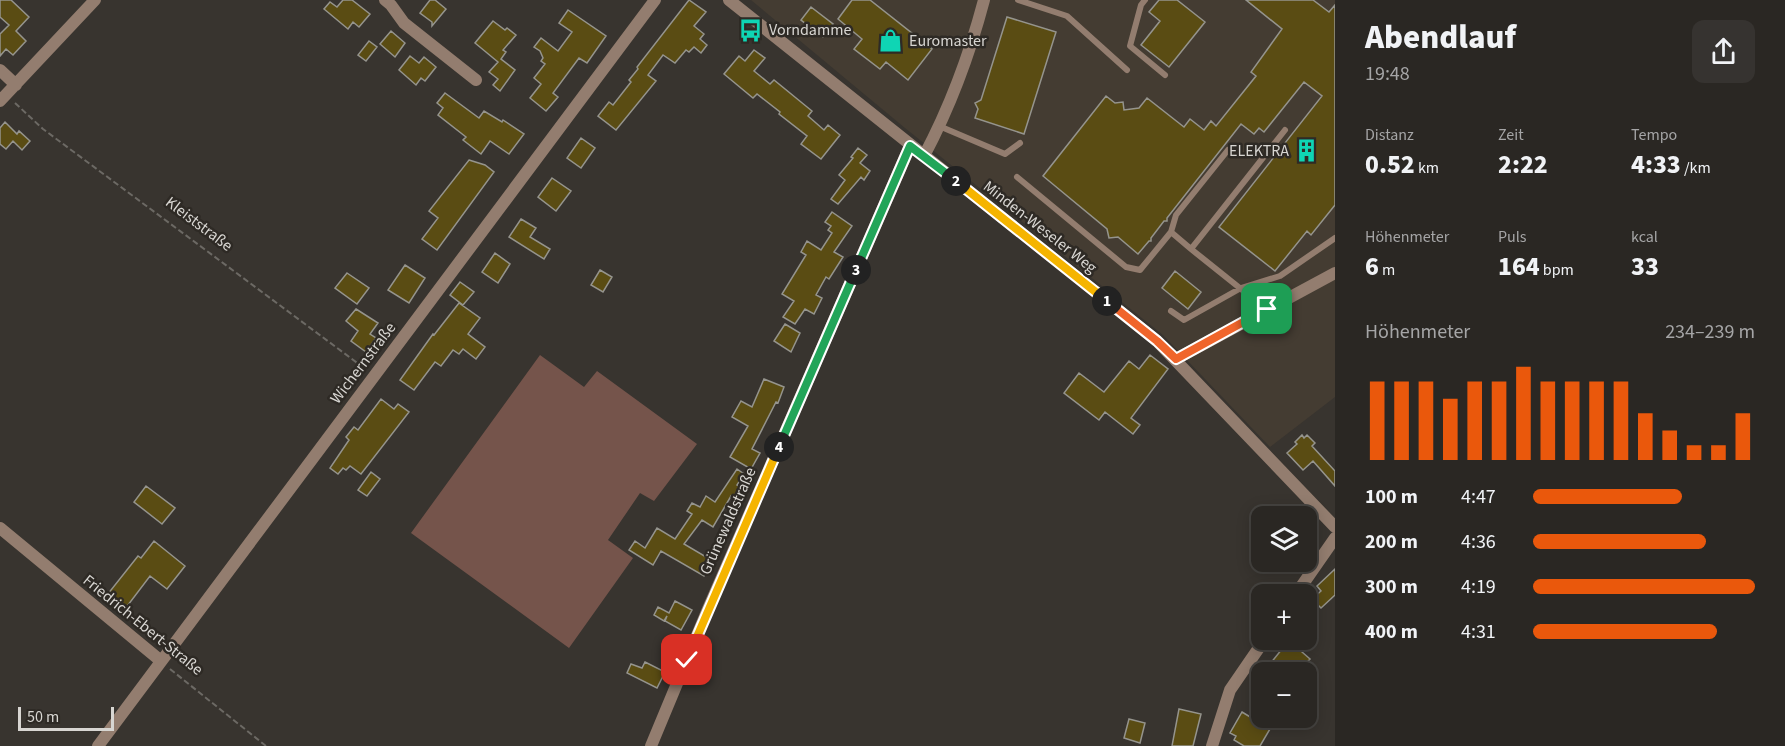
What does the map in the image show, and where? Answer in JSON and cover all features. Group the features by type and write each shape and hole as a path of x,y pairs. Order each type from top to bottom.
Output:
{"street":[{"path":"3,98 95,0"},
{"path":"385,0 404,23 476,80"},
{"name":"Wichernstraße","path":"98,746 655,0"},
{"name":"Minden-Weseler Weg","path":"729,0 1149,334 1176,359 1335,527"},
{"path":"924,156 939,126 975,32 984,0"},
{"path":"0,70 16,85"},
{"name":"Grünewaldstraße","path":"651,746 708,609 910,146"},
{"path":"1176,359 1335,273"},
{"name":"Friedrich-Ebert-Straße","path":"0,528 161,662"},
{"path":"1303,584 1335,538"},
{"path":"1212,746 1230,690 1257,650"}],"lane":[{"path":"1018,0 1067,16 1127,70"},
{"path":"1145,0 1141,5 1130,46 1165,75"},
{"path":"939,126 1005,154 1020,143"},
{"path":"1191,249 1285,130"},
{"path":"1017,177 1126,267 1140,270 1171,232 1176,215 1228,150"},
{"path":"1171,232 1267,309"},
{"path":"1171,311 1184,320 1241,288 1280,276 1335,238"}],"path":[{"name":"Kleiststraße","path":"3,98 374,376"},
{"name":"Friedrich-Ebert-Straße","path":"161,662 266,746"}],"shaded area":[{"path":"751,0 1335,0 1335,397 1270,447 1163,335 905,128"},
{"path":"540,355 584,387 597,371 697,444 654,501 640,493 608,540 633,558 569,648 411,533"}],"building":[{"path":"0,0 11,0 29,17 16,31 26,41 13,55 6,49 0,56 0,34 9,25 0,17"},
{"path":"343,0 352,0 370,14 359,27 353,22 348,29 324,9 330,2 337,7"},
{"path":"430,0 435,0 446,9 432,26 432,22 420,13"},
{"path":"689,0 706,12 694,26 704,34 700,39 707,45 701,53 694,47 689,52 686,50 675,63 663,55 648,75 656,81 616,130 598,116 609,102 613,105 631,82 629,80 638,69 637,67"},
{"name":"Euromaster","path":"852,0 870,0 932,49 908,80 886,62 880,69 854,49 862,39 838,19"},
{"path":"1159,0 1177,0 1205,22 1169,67 1141,45 1160,21 1149,12"},
{"path":"1246,0 1313,0 1329,12 1335,5 1335,205 1311,235 1307,231 1275,271 1219,227 1322,96 1304,82 1264,132 1259,128 1254,134 1241,124 1167,218 1167,221 1164,221 1151,241 1138,254 1118,237 1109,238 1107,229 1043,176 1106,96 1115,103 1123,102 1124,110 1139,108 1147,98 1184,127 1190,119 1204,130 1211,121 1216,126 1256,76 1251,72 1282,29"},
{"path":"811,7 833,24 823,37 801,20"},
{"path":"568,10 606,36 587,63 579,58 553,93 558,97 546,111 530,98 541,84 534,78 545,64 541,61 543,58 540,51 534,47 541,38 558,51 572,32 559,23"},
{"path":"1007,17 1056,32 1024,134 975,118 978,109 975,103 981,100"},
{"path":"493,21 516,35 503,50 506,52 501,59 515,70 500,91 493,85 498,79 489,72 498,62 475,43"},
{"path":"391,31 405,43 395,57 380,44"},
{"path":"369,41 377,47 366,61 358,55"},
{"path":"754,50 765,58 754,71 770,84 774,80 812,111 808,116 824,130 828,125 840,135 821,159 801,144 807,136 779,114 780,112 757,94 753,98 724,74 739,56 745,61"},
{"path":"410,56 419,63 424,57 436,67 425,81 421,78 416,85 399,70"},
{"path":"445,93 479,118 484,111 524,134 509,154 490,141 481,154 463,140 466,137 438,115 443,108 437,103"},
{"path":"5,122 17,134 19,131 30,141 22,150 13,141 6,149 0,144 0,128"},
{"path":"581,138 595,148 581,168 567,158"},
{"path":"858,148 867,155 860,163 870,171 864,180 861,177 838,204 831,199 845,180 839,175"},
{"path":"469,160 485,165 494,172 437,250 422,239 438,218 429,211"},
{"path":"552,178 571,191 556,211 538,197"},
{"path":"832,212 852,226 834,252 843,257 829,279 826,277 816,295 822,298 814,314 805,309 795,324 783,317 794,301 782,294 806,255 801,252 807,241 821,250 832,233 828,230 831,226 825,222"},
{"path":"521,219 536,228 530,237 550,249 544,259 509,237"},
{"path":"495,253 510,264 498,283 482,272"},
{"path":"405,265 425,278 409,303 388,290"},
{"path":"600,270 612,277 603,292 591,285"},
{"path":"1175,271 1201,292 1188,309 1162,288"},
{"path":"347,273 369,288 357,304 335,288"},
{"path":"460,282 474,292 463,305 450,295"},
{"path":"459,303 480,318 468,334 485,347 476,359 463,349 459,354 453,350 441,366 435,362 414,390 400,380"},
{"path":"356,309 378,323 370,334 376,338 366,352 351,341 358,331 346,321"},
{"path":"785,324 800,333 791,352 774,341"},
{"path":"1150,355 1168,369 1131,418 1140,425 1133,434 1105,412 1099,420 1064,393 1079,373 1104,392 1129,361 1139,369"},
{"path":"764,379 784,387 778,403 776,402 752,449 760,453 751,469 730,457 748,426 732,417 741,401 752,407"},
{"path":"381,399 394,409 398,404 409,412 361,474 350,466 346,470 343,468 338,474 330,468 349,440 346,437 354,427 358,430"},
{"path":"1302,435 1304,438 1307,435 1315,443 1312,446 1335,471 1335,486 1313,461 1303,470 1287,453 1297,444 1295,442"},
{"path":"737,469 744,474 737,485 740,487 733,498 731,496 713,527 702,520 684,544 713,561 704,576 661,551 653,565 629,550 635,541 645,548 657,528 675,539 692,514 687,511 692,503 700,507 706,496 715,502"},
{"path":"371,472 380,479 367,496 358,490"},
{"path":"146,486 175,508 162,524 134,502"},
{"path":"154,541 185,566 167,589 150,576 125,609 107,595 138,556 141,558"},
{"path":"1335,569 1335,595 1321,608 1317,604 1317,595 1321,591 1317,586"},
{"path":"675,601 692,610 681,630 665,621 667,616 664,621 654,615 658,607 669,613"},
{"path":"1281,650 1300,650 1310,659 1307,662 1272,662"},
{"path":"645,662 665,672 657,688 627,673 631,664 642,668"},
{"path":"1179,709 1201,714 1193,746 1172,746"},
{"path":"1242,712 1251,717 1251,728 1270,729 1260,746 1244,746 1234,740 1236,736 1230,733"},
{"path":"1129,719 1145,723 1140,743 1124,738"}],"place":[{"name":"Vorndamme","path":"751,30"},
{"name":"Euromaster","path":"891,41"},
{"name":"ELEKTRA","path":"1307,151"}],"route":[{"path":"687,660 910,146 1157,341 1176,359 1267,309"}]}
